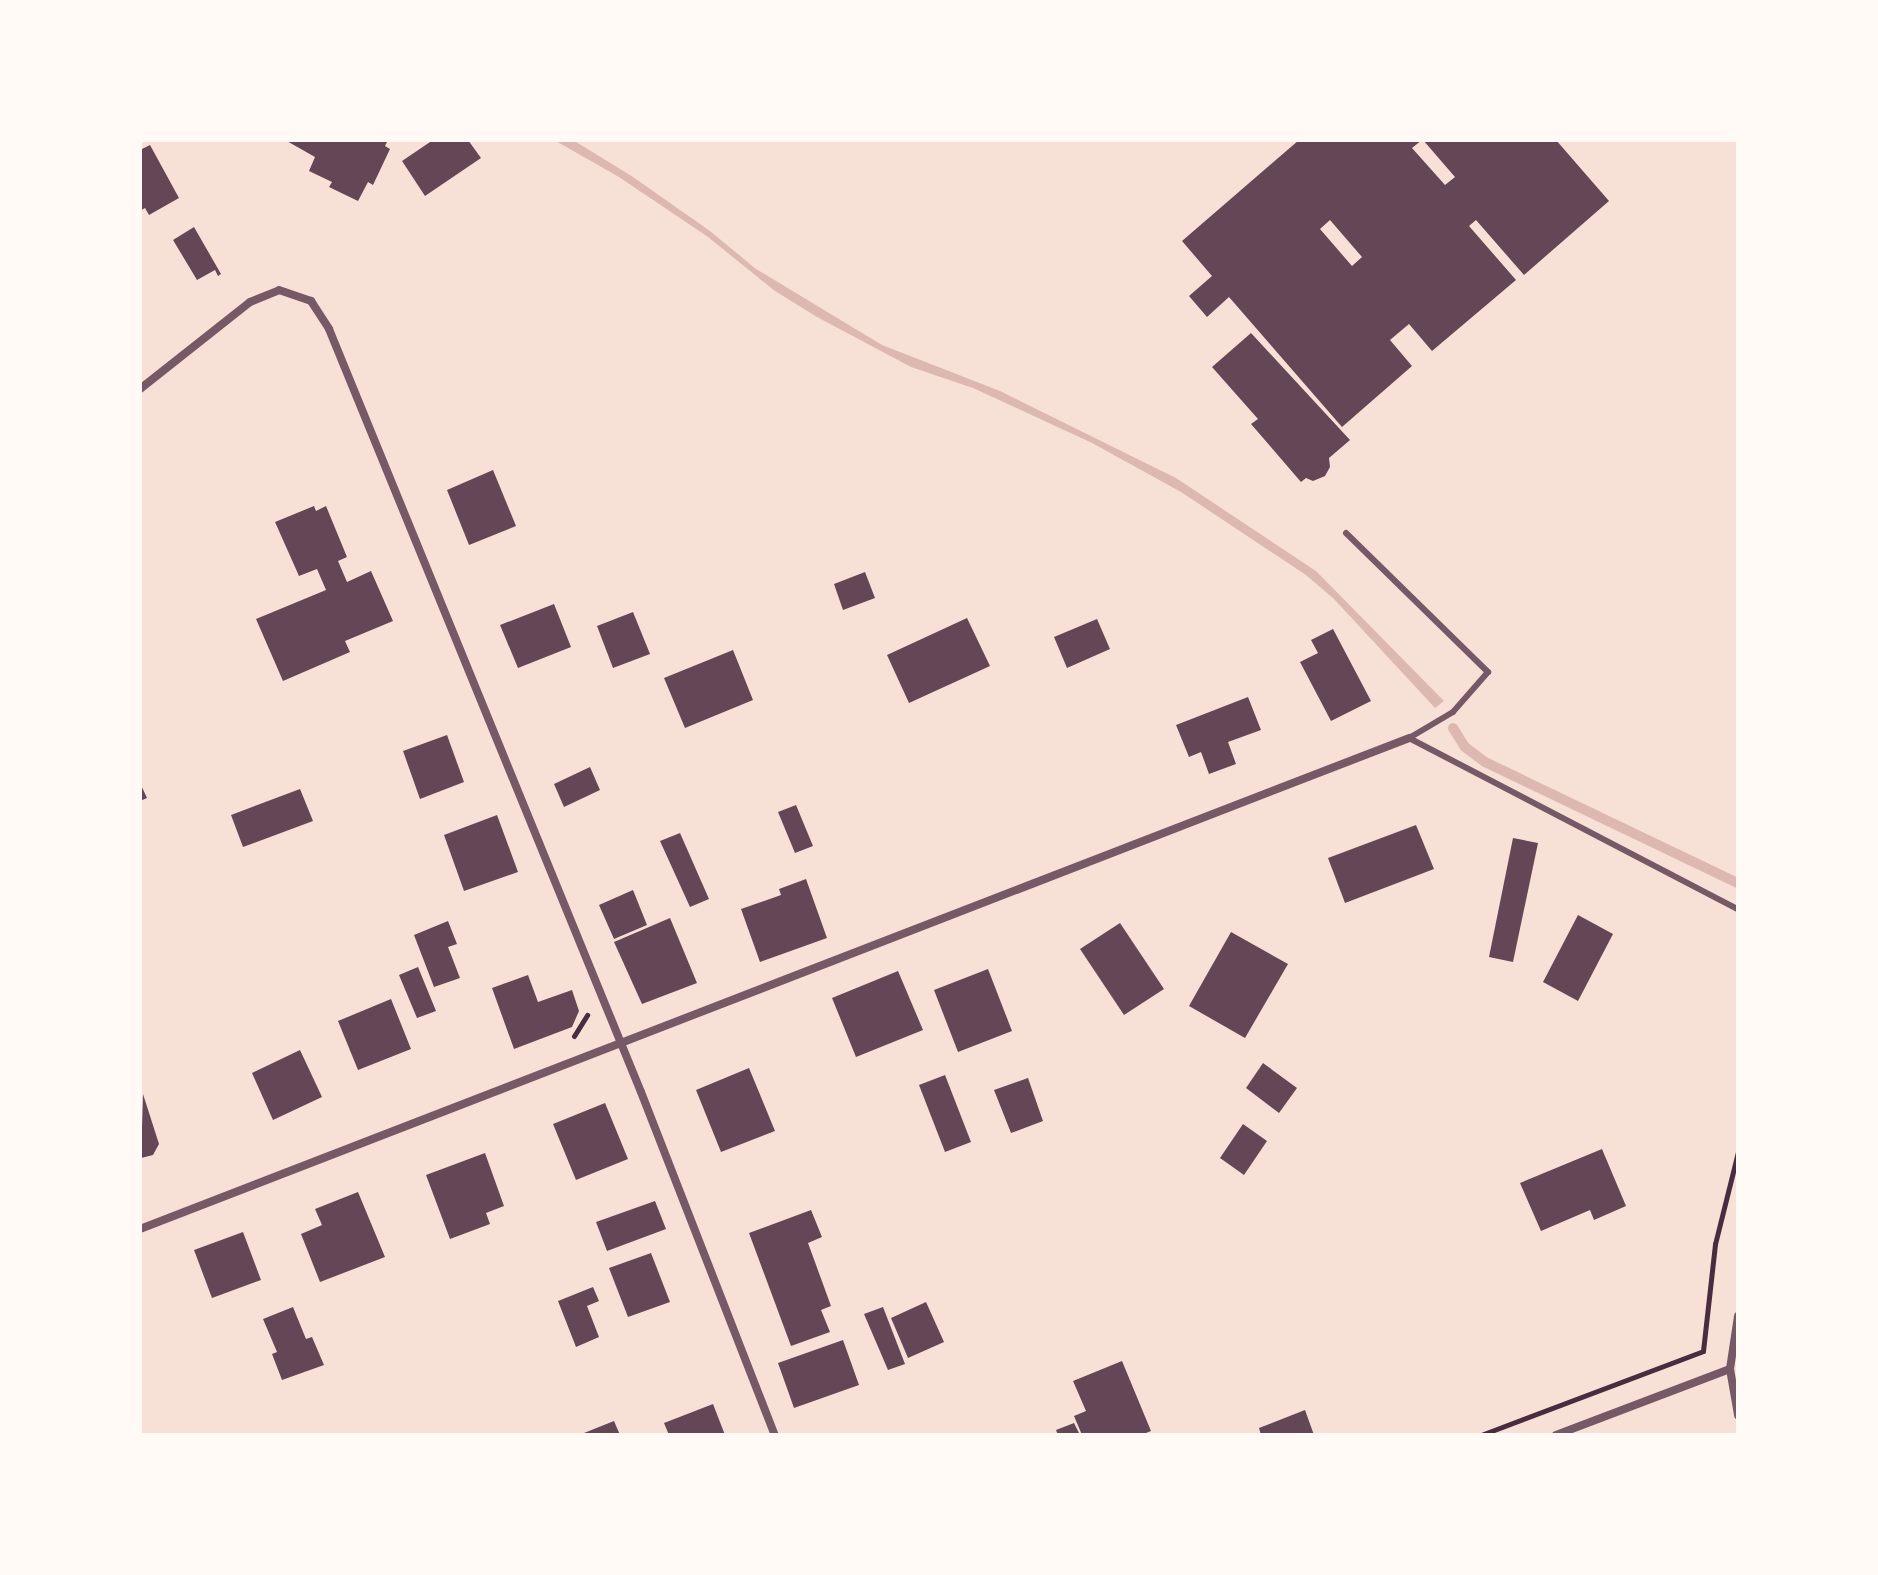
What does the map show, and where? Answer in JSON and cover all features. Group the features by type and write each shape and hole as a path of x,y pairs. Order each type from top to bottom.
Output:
{"street":[{"path":"140,389 250,302 279,290 311,301 329,329 620,1040 775,1435"},
{"path":"140,1229 620,1040 1409,738"},
{"path":"1738,1316 1730,1369 1738,1415"},
{"path":"1556,1435 1730,1369"}],"lane":[{"path":"1346,533 1486,668 1484,681 1453,712 1409,738"},
{"path":"1409,738 1738,909"}],"path":[{"path":"1481,1435 1703,1351 1715,1244 1738,1152"}],"shaded area":[{"path":"554,140 573,140 633,177 710,231 756,269 882,345 1000,391 1176,478 1316,571 1444,701 1435,708 1334,599 1306,575 1181,492 1092,443 973,388 911,367 817,317 775,291 708,237 619,177"}],"building":[{"path":"285,140 388,140 385,146 390,149 373,185 368,182 358,201 329,187 332,182 309,171 315,157"},
{"path":"433,140 468,140 481,158 425,196 402,161"},
{"path":"1299,140 1422,140 1412,148 1445,185 1455,177 1423,140 1556,140 1609,201 1524,275 1476,220 1469,226 1516,280 1432,351 1409,324 1390,340 1412,366 1342,427 1229,297 1207,317 1189,296 1212,276 1182,241","holes":["1330,220 1362,257 1352,266 1320,229"]},
{"path":"150,145 179,198 149,215 145,208 140,211 140,150"},
{"path":"194,227 221,274 218,276 215,270 197,280 173,240"},
{"path":"1251,333 1350,440 1329,458 1330,467 1325,476 1313,481 1306,478 1301,482 1251,424 1258,419 1212,367"},
{"path":"493,470 516,526 469,545 447,490"},
{"path":"314,506 316,511 326,506 347,557 338,561 347,582 371,571 393,621 345,641 350,652 283,681 256,619 326,590 317,569 299,576 275,522"},
{"path":"865,572 875,598 843,610 834,584"},
{"path":"554,604 571,647 518,668 500,625"},
{"path":"633,612 650,654 613,668 597,626"},
{"path":"967,618 990,666 909,703 887,655"},
{"path":"1097,619 1110,649 1067,668 1054,637"},
{"path":"1333,629 1371,701 1331,721 1300,662 1318,653 1311,640"},
{"path":"733,650 753,700 685,728 664,678"},
{"path":"1248,697 1261,730 1228,742 1236,764 1209,774 1201,752 1189,757 1176,725"},
{"path":"447,735 464,782 420,799 403,751"},
{"path":"590,767 600,790 564,807 554,784"},
{"path":"140,783 147,798 140,801"},
{"path":"300,789 313,821 243,847 231,815"},
{"path":"796,805 813,846 795,853 778,812"},
{"path":"497,815 518,872 464,891 444,835"},
{"path":"1416,825 1434,869 1345,903 1328,858"},
{"path":"680,833 709,899 690,907 660,841"},
{"path":"1513,838 1538,843 1513,962 1489,957"},
{"path":"806,879 827,938 760,962 741,909 781,895 779,889"},
{"path":"633,890 647,925 614,939 599,905"},
{"path":"1578,915 1613,934 1578,1001 1543,982"},
{"path":"670,918 697,983 642,1004 614,942"},
{"path":"448,921 457,944 448,947 460,978 434,987 414,935"},
{"path":"1120,923 1164,989 1124,1015 1080,949"},
{"path":"1231,932 1288,964 1245,1038 1189,1006"},
{"path":"418,967 436,1011 417,1018 399,975"},
{"path":"988,969 1012,1031 958,1052 934,990"},
{"path":"898,971 923,1030 856,1057 832,998"},
{"path":"528,975 538,1002 572,990 579,1011 572,1027 514,1049 492,988"},
{"path":"391,999 411,1049 358,1070 338,1021"},
{"path":"300,1050 322,1097 273,1120 252,1073"},
{"path":"1263,1063 1297,1088 1279,1113 1246,1088"},
{"path":"749,1068 775,1131 721,1152 696,1090"},
{"path":"945,1075 971,1142 945,1152 919,1085"},
{"path":"1028,1078 1043,1121 1011,1133 994,1090"},
{"path":"143,1094 159,1144 153,1155 141,1158"},
{"path":"605,1103 628,1159 576,1180 553,1124"},
{"path":"1243,1124 1267,1141 1244,1175 1220,1158"},
{"path":"1602,1149 1626,1206 1594,1220 1590,1210 1541,1231 1520,1183"},
{"path":"485,1153 504,1206 486,1213 490,1224 450,1239 426,1175"},
{"path":"358,1192 385,1257 320,1282 301,1234 322,1225 315,1209"},
{"path":"655,1201 666,1229 607,1251 596,1222"},
{"path":"811,1210 822,1237 808,1243 831,1306 821,1310 830,1332 791,1346 749,1233"},
{"path":"243,1232 261,1280 212,1298 194,1250"},
{"path":"651,1253 670,1302 628,1317 609,1268"},
{"path":"593,1287 599,1301 587,1306 599,1337 576,1347 558,1301"},
{"path":"926,1302 944,1342 908,1358 891,1318"},
{"path":"293,1307 306,1339 312,1337 324,1365 282,1380 272,1354 277,1352 263,1319"},
{"path":"883,1307 905,1364 888,1370 864,1314"},
{"path":"843,1340 859,1385 794,1408 778,1363"},
{"path":"1122,1361 1151,1431 1141,1435 1082,1435 1074,1416 1086,1411 1073,1381"},
{"path":"713,1404 725,1435 669,1435 664,1423"},
{"path":"1305,1410 1314,1435 1261,1435 1259,1428"},
{"path":"614,1421 620,1435 579,1435"},
{"path":"1074,1423 1080,1435 1058,1435 1056,1430"}],"waterway":[{"path":"1453,728 1465,747 1485,762 1738,883"}]}
